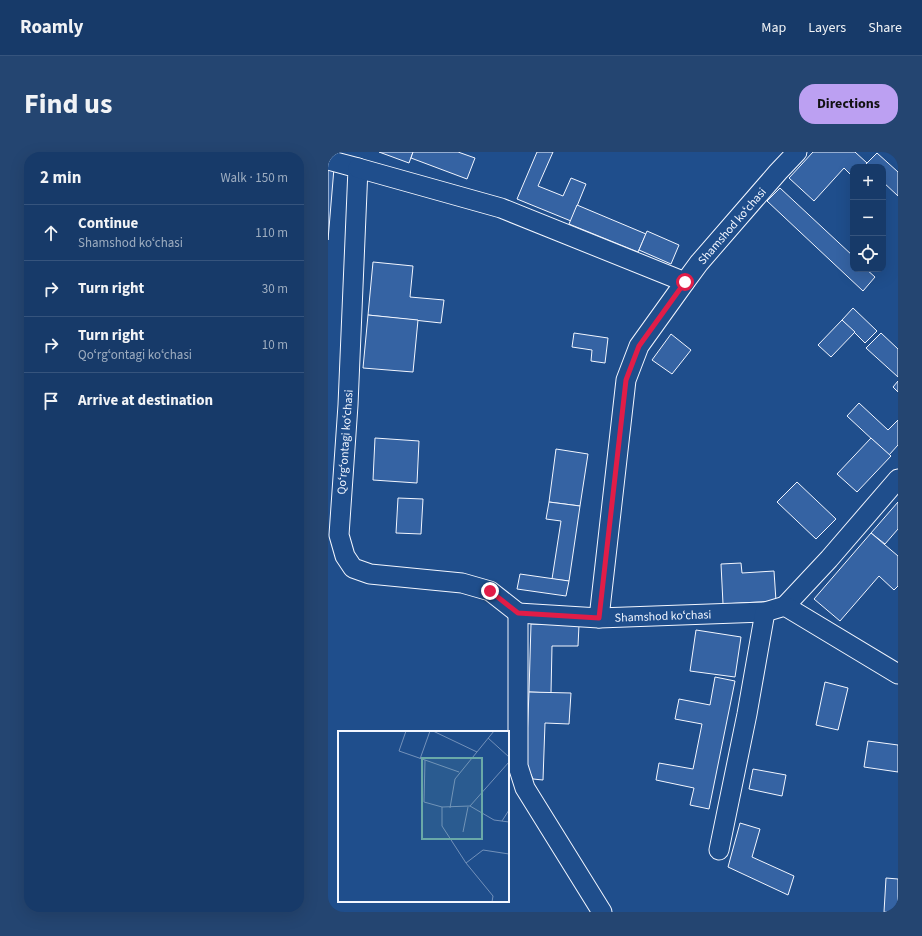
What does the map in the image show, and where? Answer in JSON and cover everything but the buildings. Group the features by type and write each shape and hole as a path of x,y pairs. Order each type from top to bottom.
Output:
{"street":[{"name":"Shamshod koʻchasi","path":"785,606 765,612 599,618 626,380 639,346 699,263 797,152"},
{"path":"328,160 501,208 685,282"},
{"name":"Qoʻrgʻontagi koʻchasi","path":"358,168 348,406 339,535 345,556 353,568 370,574 462,584 490,591 518,613"},
{"path":"898,479 829,559 785,606 898,674"},
{"path":"720,850 747,714 765,612"},
{"path":"599,618 518,613 518,766 525,788 602,912"}],"route":[{"path":"490,591 518,613 599,618 626,380 639,346 685,282"}]}
